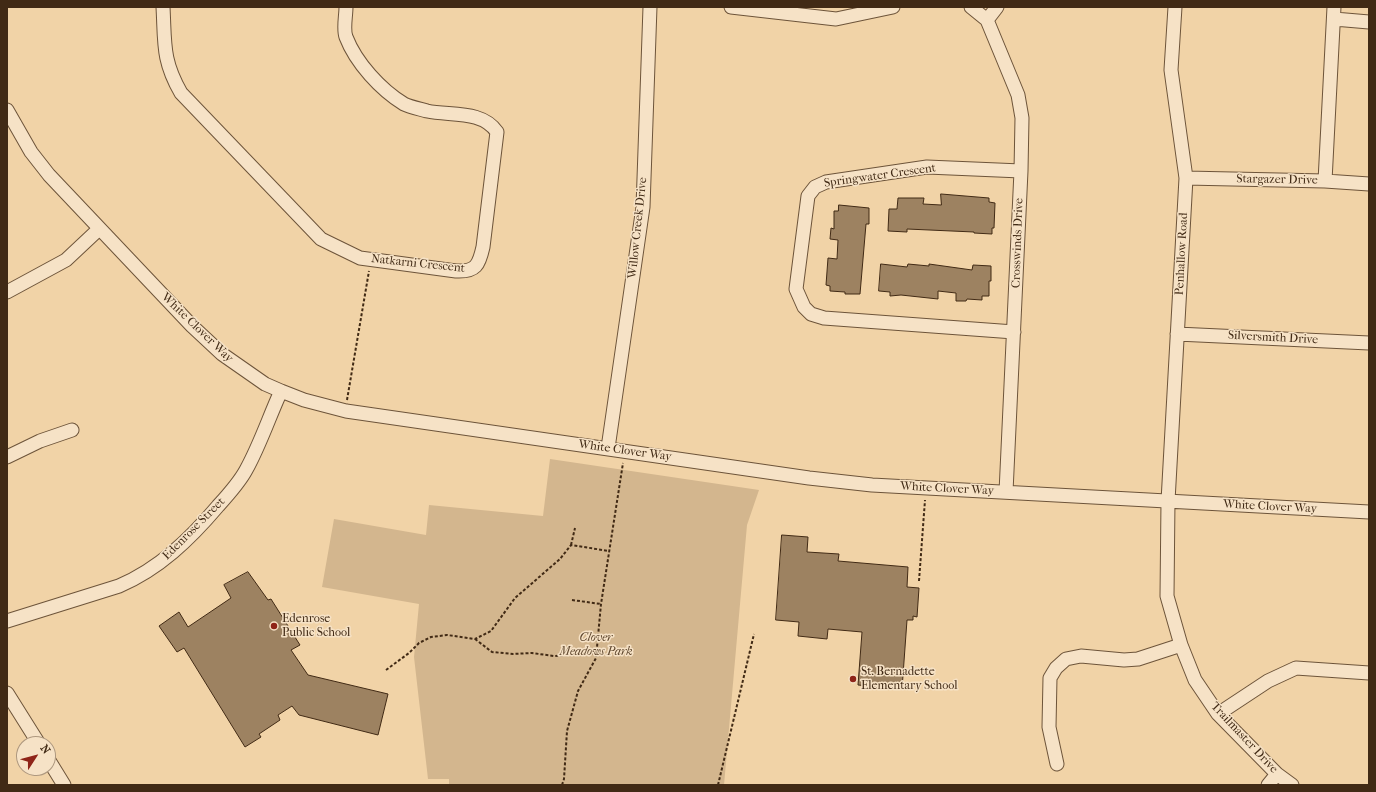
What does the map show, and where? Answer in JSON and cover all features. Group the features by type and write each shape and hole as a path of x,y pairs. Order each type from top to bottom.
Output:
{"street":[{"name":"Natkarni Crescent","path":"163,7 165,54 172,76 181,93 321,239 360,258 456,271 467,271 473,269 480,260 484,247 497,132 491,123 479,117 428,111 404,104 385,89 356,56 346,36 346,7"},
{"name":"Willow Creek Drive","path":"608,448 643,207 650,7"},
{"path":"731,7 836,19 893,7"},
{"name":"Crosswinds Drive","path":"971,7 986,20 1018,95 1022,118 1021,171 1006,492"},
{"path":"986,20 997,7"},
{"name":"Penhallow Road","path":"1168,501 1186,178 1171,70 1176,7"},
{"path":"1325,181 1334,13 1369,22"},
{"name":"White Clover Way","path":"7,110 15,126 40,164 99,229 192,326 222,354 260,380 281,391 304,400 346,411 624,450 827,481 926,488 1369,512"},
{"name":"Springwater Crescent","path":"1014,332 824,318 811,314 804,307 796,289 808,196 815,187 826,182 927,167 1021,171"},
{"name":"Stargazer Drive","path":"1186,178 1325,181 1369,184"},
{"path":"7,292 66,260 99,229"},
{"name":"Silversmith Drive","path":"1177,334 1369,343"},
{"name":"Edenrose Street","path":"7,621 132,581 168,557 207,520 231,492 246,471 281,391"},
{"path":"7,457 40,441 72,430"},
{"name":"Trailmaster Drive","path":"1168,501 1167,596 1181,645 1195,680 1218,714 1277,774 1292,785"},
{"path":"1057,764 1049,727 1050,678 1056,668 1066,658 1081,656 1124,660 1138,659 1181,645"},
{"path":"1218,714 1268,681 1296,668 1369,673"},
{"path":"7,693 34,736"},
{"path":"56,772 64,785"},
{"path":"1268,785 1277,774"}],"path":[{"path":"346,411 371,260"},
{"path":"562,785 564,779 568,731 578,691 596,658 597,653 601,604 624,450"},
{"path":"919,581 926,488"},
{"path":"474,639 491,631 515,598 560,559 571,545 575,528"},
{"path":"571,545 609,551"},
{"path":"572,600 601,604"},
{"path":"718,785 754,634"},
{"path":"386,670 410,653 419,643 431,637 447,635 474,639 492,652 513,654 532,652 554,656 597,653"}],"green space":[{"name":"Clover Meadows Park","path":"550,459 759,490 747,525 724,785 449,785 449,779 428,779 414,657 419,604 322,587 334,519 426,535 429,505 543,516"}],"building":[{"path":"941,194 989,198 989,202 995,203 994,228 992,228 992,234 907,229 907,232 888,231 889,209 897,209 898,198 924,198 923,204 941,205"},
{"path":"839,205 869,208 869,224 866,224 860,294 845,294 845,292 830,291 830,286 826,285 828,258 837,259 838,240 830,239 831,228 834,229 834,211 838,211"},
{"path":"881,264 907,267 908,264 929,266 929,264 972,270 973,265 991,266 989,296 982,296 982,300 967,299 966,301 956,301 956,293 938,291 938,299 901,295 890,296 890,292 879,291"},
{"path":"782,535 808,537 807,552 839,554 838,561 908,567 907,587 919,588 917,617 913,616 913,620 907,620 902,689 858,685 862,632 828,629 827,639 798,636 799,622 776,620"},
{"path":"248,572 268,600 271,599 300,645 291,650 308,675 388,694 378,735 299,715 292,706 278,715 280,720 259,734 261,737 245,747 184,648 177,652 159,626 179,612 188,627 231,598 224,585"}],"place":[{"name":"Edenrose Public School","path":"274,626"},
{"name":"St. Bernadette Elementary School","path":"853,679"}]}
